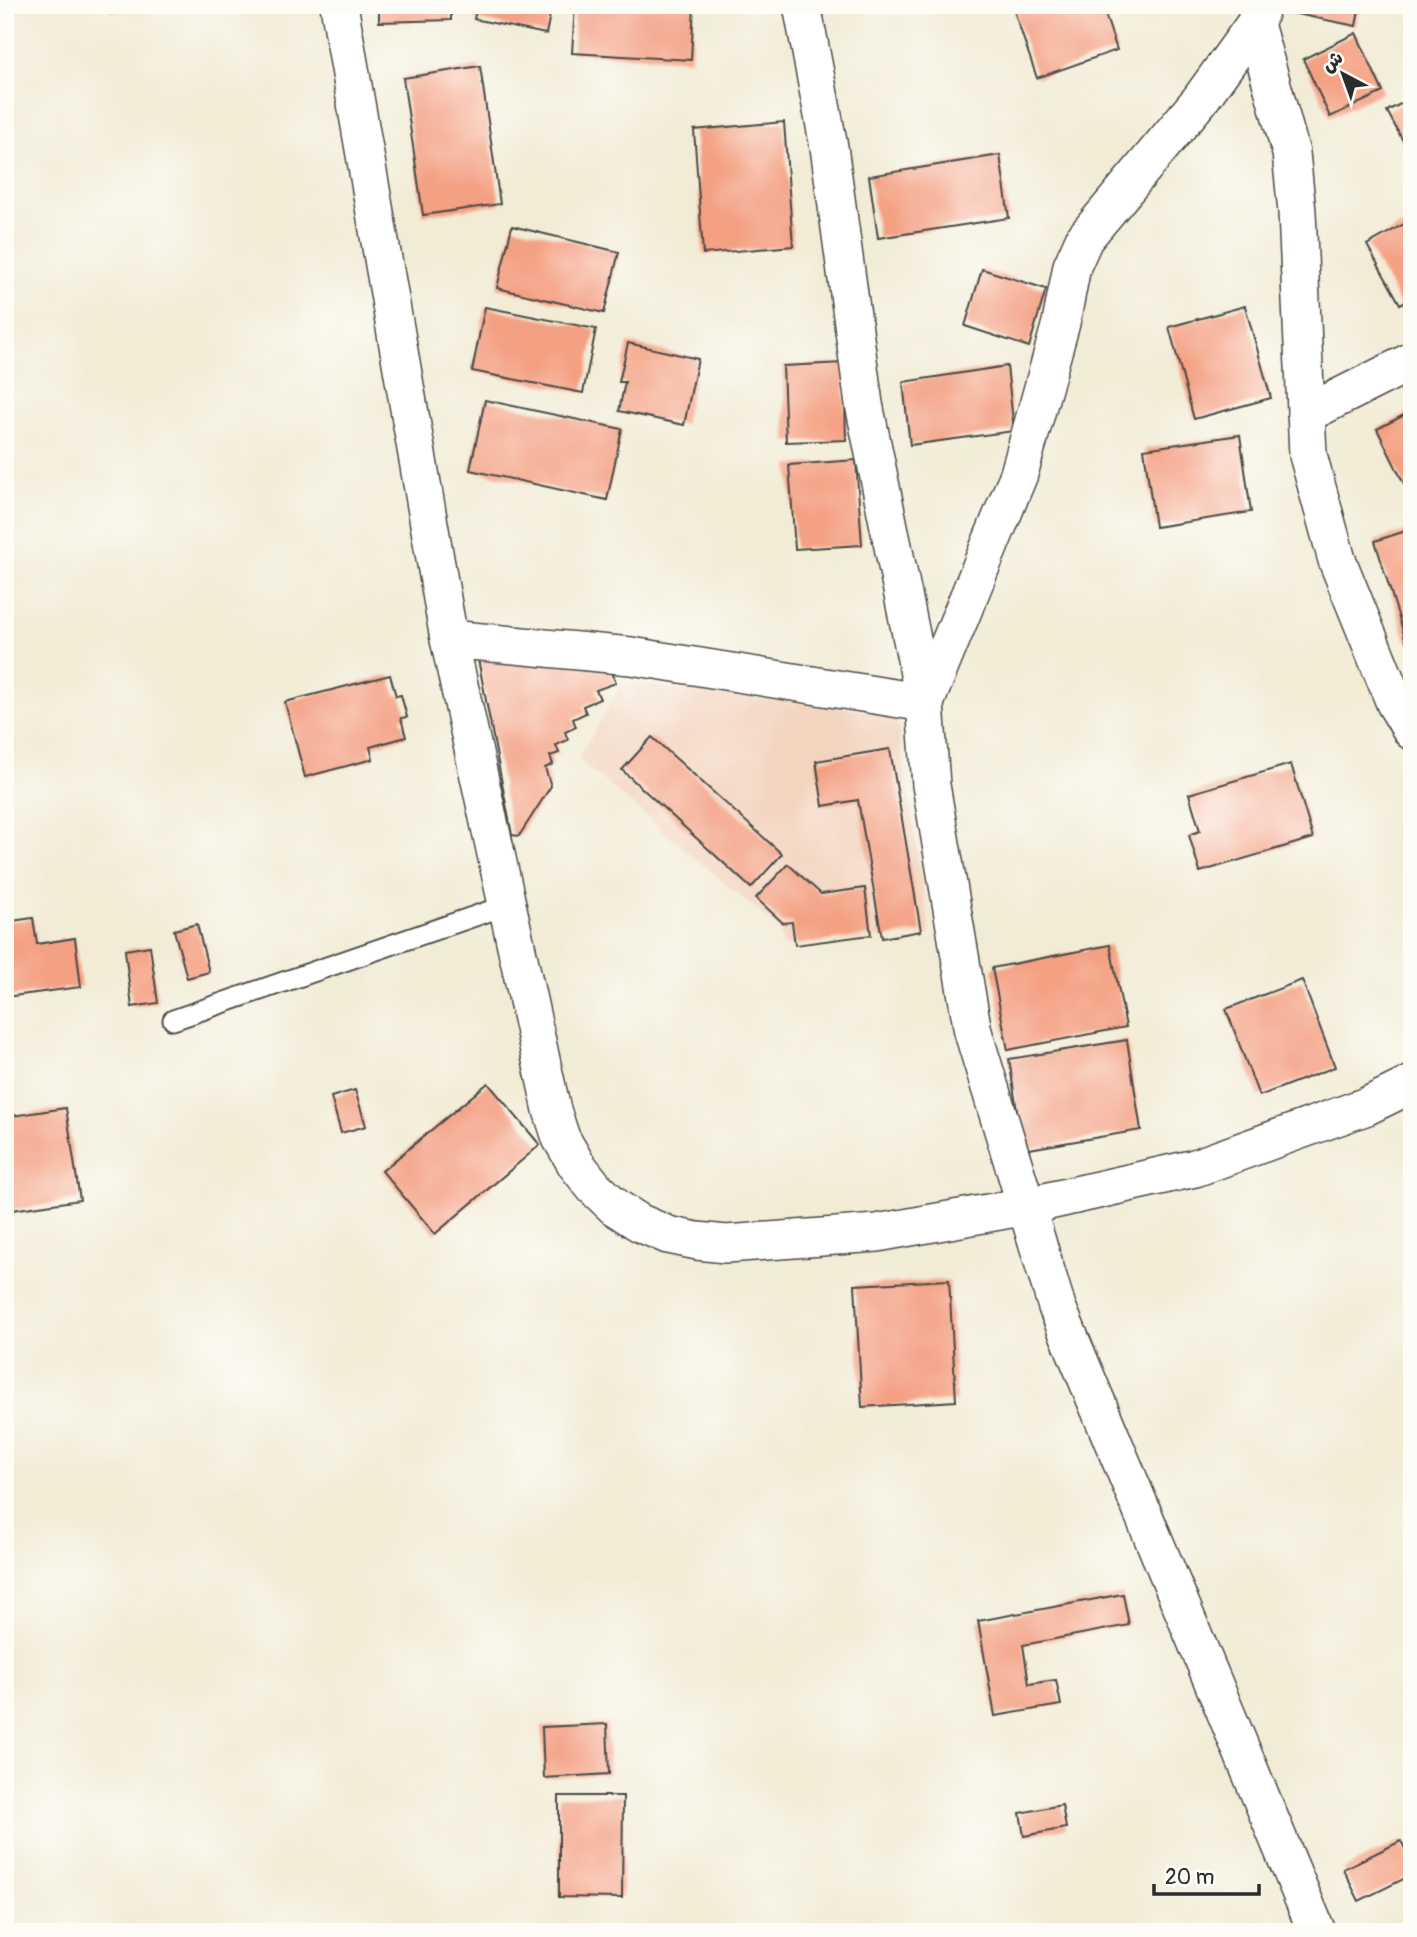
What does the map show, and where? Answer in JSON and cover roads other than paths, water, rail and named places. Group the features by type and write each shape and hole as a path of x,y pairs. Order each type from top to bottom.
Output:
{"street":[{"path":"339,5 449,639 552,1110 561,1138 594,1187 615,1207 640,1223 668,1235 697,1241 726,1244 877,1233 1027,1206 1195,1167 1367,1106 1412,1084"},
{"path":"802,5 828,147 864,404 925,703 931,785 973,1032 1057,1307 1317,1932"},
{"path":"925,703 1019,474 1061,323 1072,265 1084,239 1199,100 1258,15"},
{"path":"1258,15 1292,153 1308,455 1337,560 1398,674 1395,703 1412,731"},
{"path":"1307,414 1412,361"},
{"path":"449,639 631,656 925,703"}],"lane":[{"path":"173,1020 507,905"}]}
